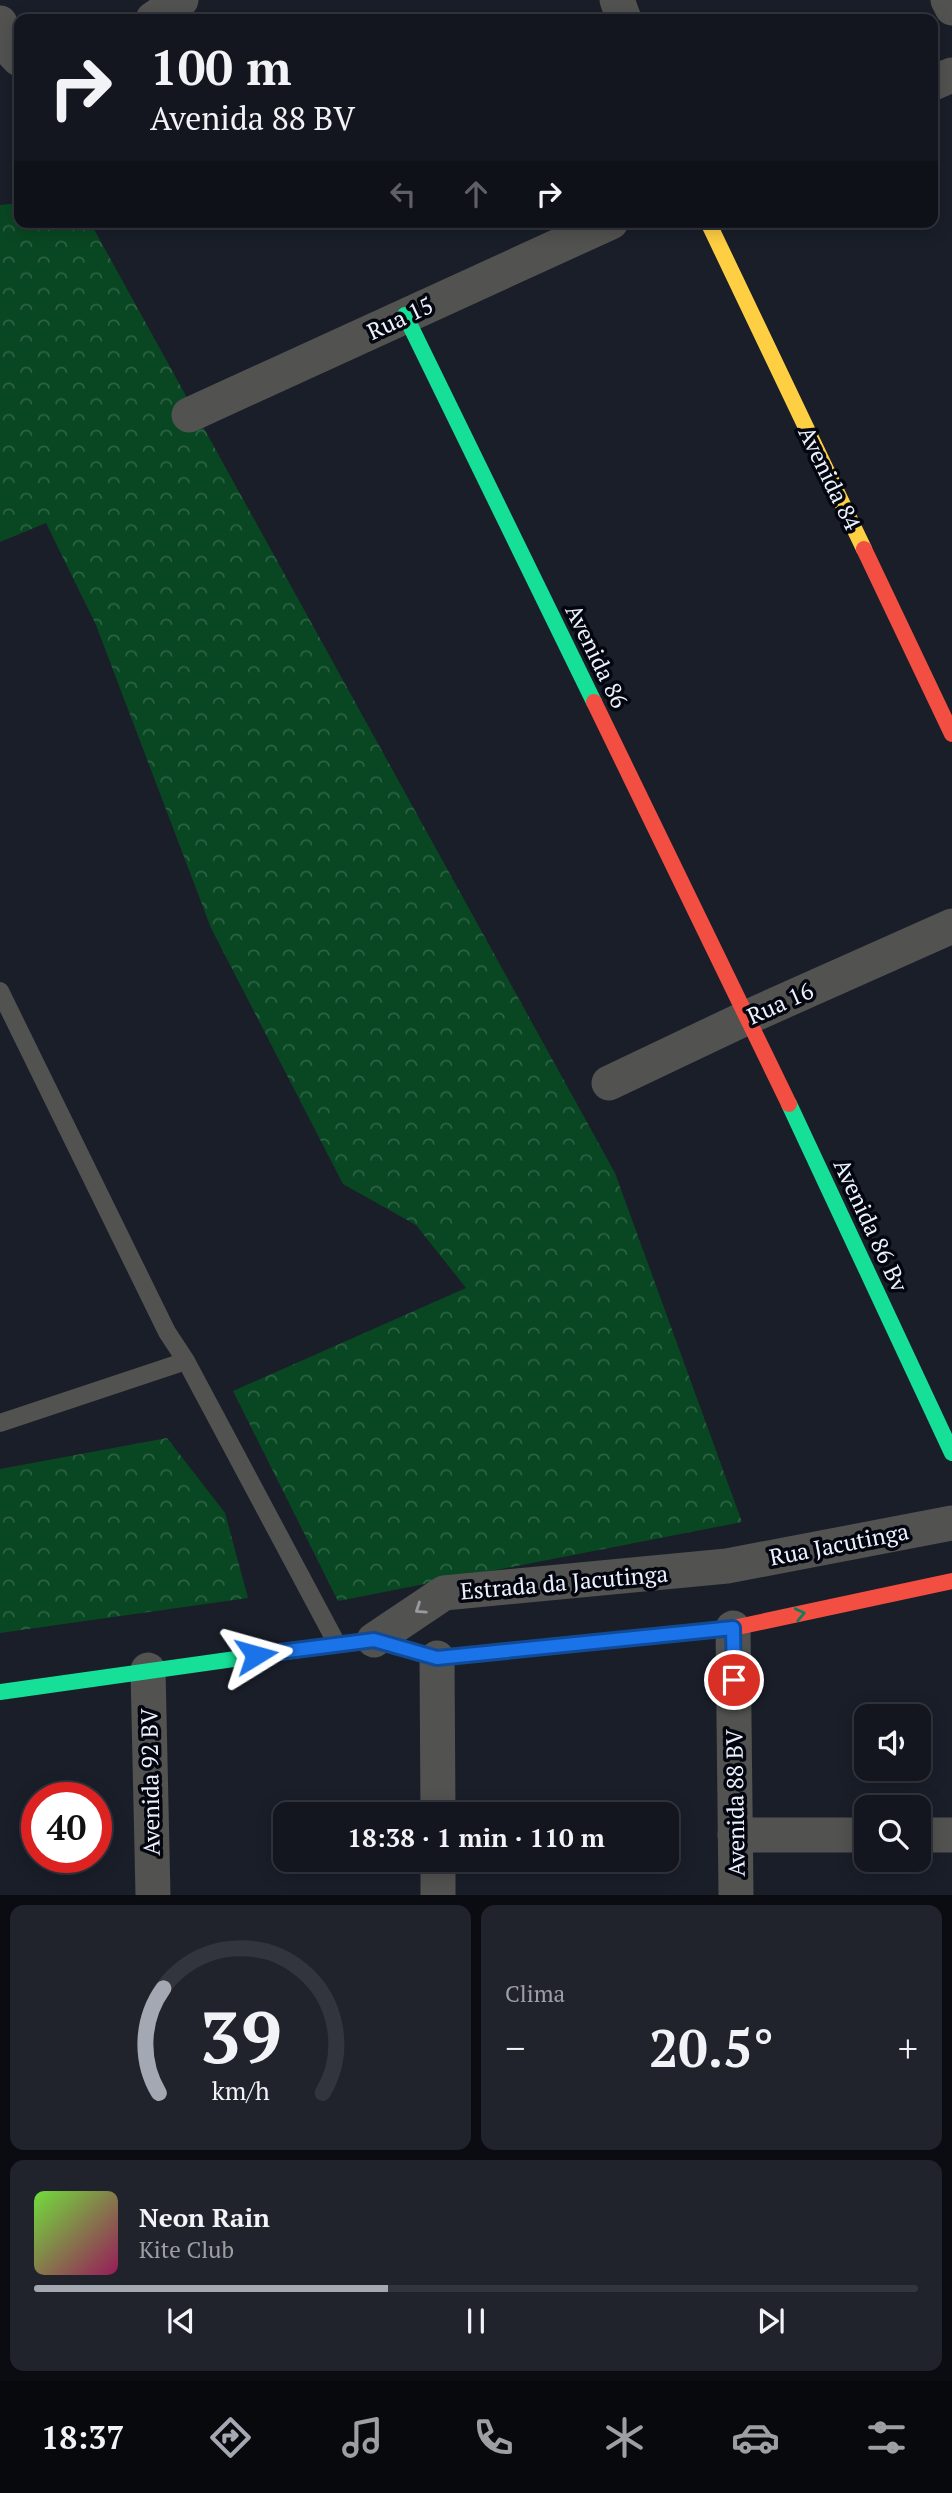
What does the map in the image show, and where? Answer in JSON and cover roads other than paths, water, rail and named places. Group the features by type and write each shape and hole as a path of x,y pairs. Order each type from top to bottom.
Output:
{"street":[{"path":"160,14 181,0"},
{"path":"948,0 952,8"},
{"path":"0,23 8,47 14,54"},
{"name":"Rua 15","path":"189,415 598,228"},
{"name":"Avenida 84","path":"711,228 952,734"},
{"name":"Avenida 86","path":"405,316 748,1017"},
{"name":"Rua 16","path":"609,1083 748,1017 952,926"},
{"name":"Avenida 86 Bv","path":"748,1017 952,1453"},
{"name":"Rua Jacutinga","path":"727,1566 952,1523"},
{"name":"Estrada da Jacutinga","path":"374,1640 444,1593 727,1566"},
{"path":"733,1628 952,1581"},
{"name":"Estrada da Jacutinga","path":"0,1692 374,1640 437,1658 733,1628"},
{"name":"Avenida 88 BV","path":"733,1628 736,1895"},
{"path":"437,1658 438,1802"},
{"name":"Avenida 92 BV","path":"148,1671 153,1895"},
{"path":"735,1835 854,1835"},
{"path":"931,1835 952,1835"},
{"path":"438,1872 438,1895"}],"lane":[{"path":"0,991 167,1332 186,1361 337,1644"},
{"path":"0,1423 186,1361"}]}
